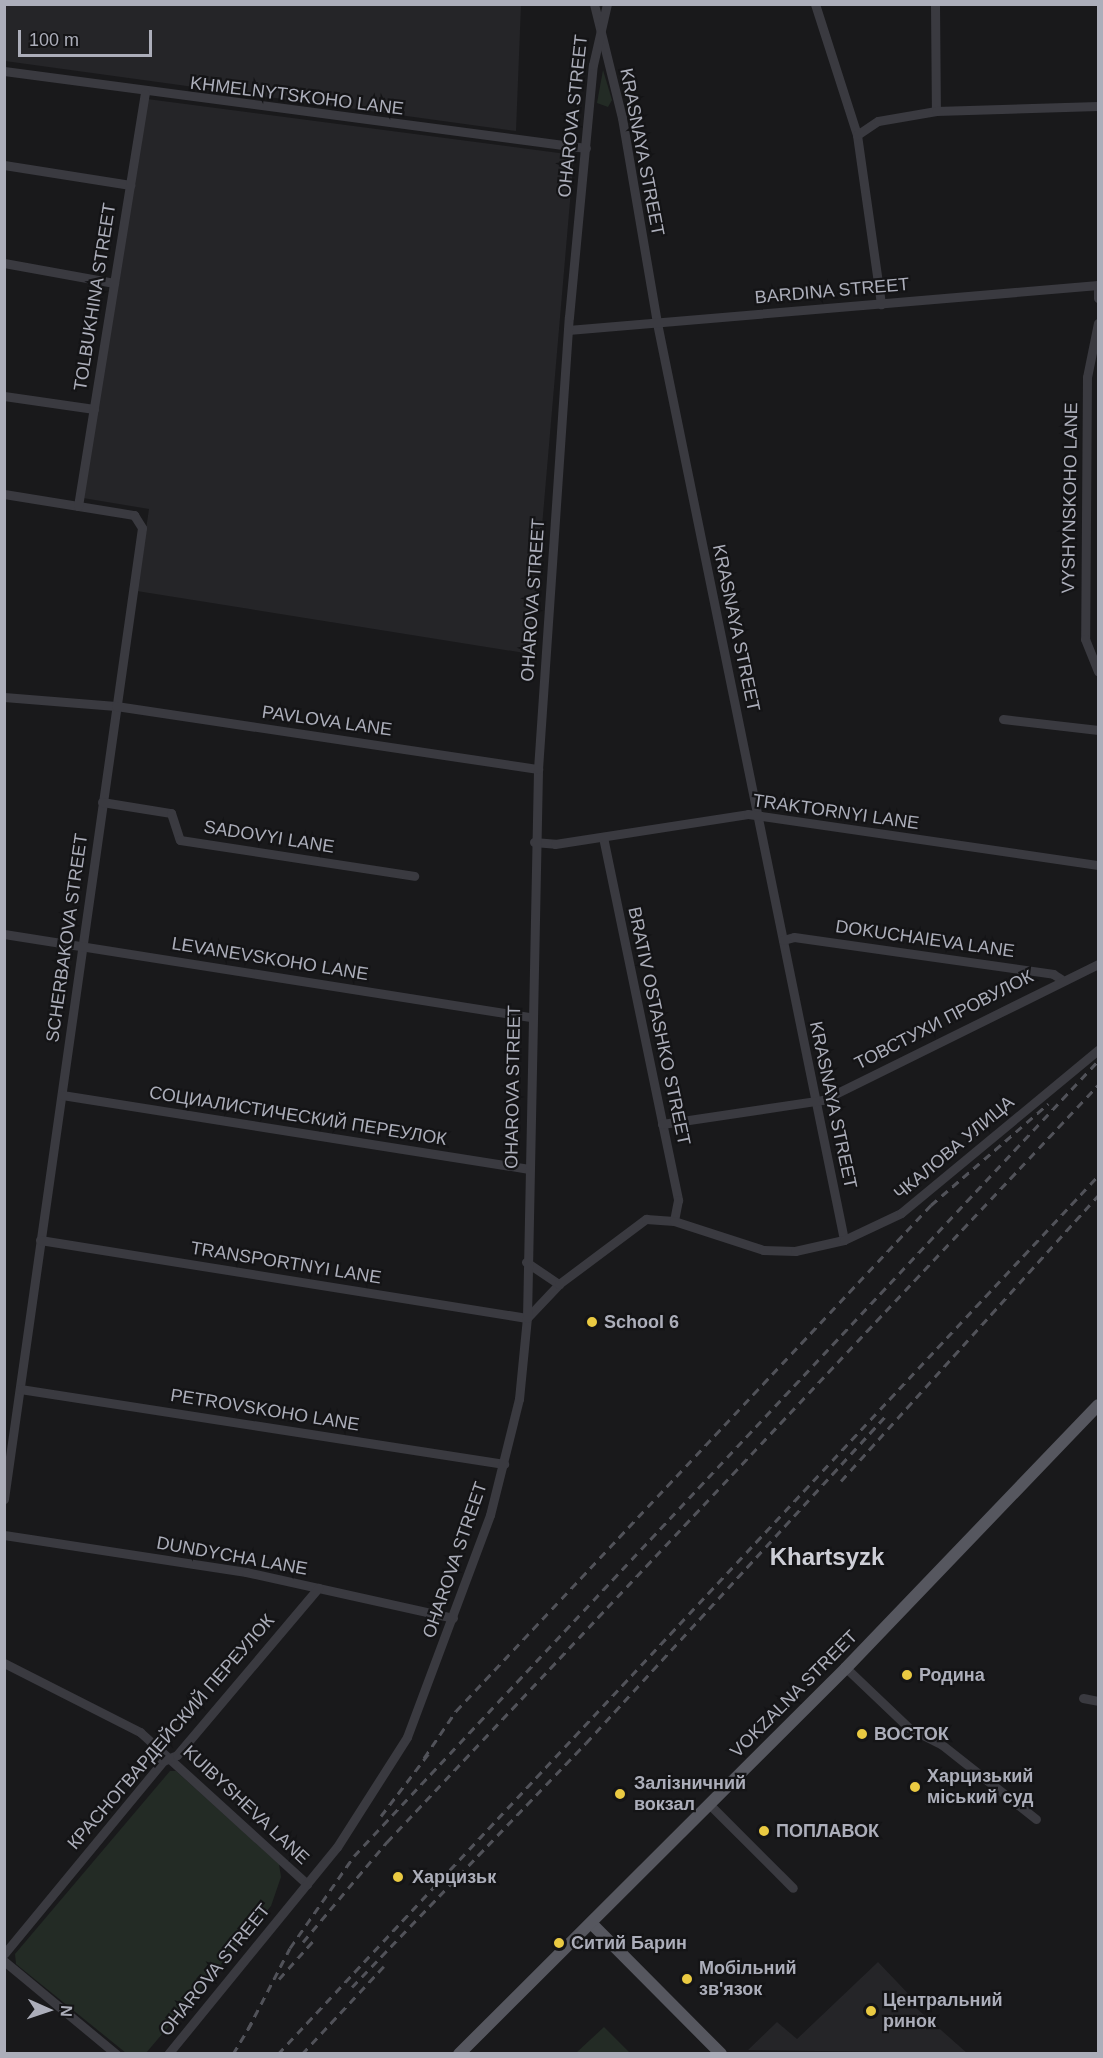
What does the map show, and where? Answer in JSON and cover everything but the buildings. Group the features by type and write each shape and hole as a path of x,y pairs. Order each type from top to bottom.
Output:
{"main road":[{"name":"VOKZALNA STREET","path":"459,2054 592,1924 846,1668 1098,1406"},
{"path":"592,1924 721,2054"}],"street":[{"name":"KRASNAYA STREET","path":"594,4 622,118 657,323 844,1240"},
{"path":"599,23 606,4"},
{"path":"815,4 858,135 881,304"},
{"path":"935,4 936,111"},
{"name":"OHAROVA STREET","path":"168,2054 307,1884 381,1783 407,1737 453,1618 504,1464 519,1399 527,1318 530,1017 538,769 568,330 599,23"},
{"name":"KHMELNYTSKOHO LANE","path":"4,71 145,93 586,148"},
{"name":"TOLBUKHINA STREET","path":"78,506 145,93"},
{"path":"858,135 878,121 936,111 1098,106"},
{"path":"4,165 130,185"},
{"path":"4,263 114,283"},
{"path":"1098,285 1098,298"},
{"name":"BARDINA STREET","path":"568,330 1098,285"},
{"name":"VYSHYNSKOHO LANE","path":"1098,323 1087,377 1085,639 1098,671"},
{"path":"4,396 94,409"},
{"name":"SCHERBAKOVA STREET","path":"4,494 78,506 141,521 4,1499"},
{"name":"PAVLOVA LANE","path":"4,697 114,706 538,769"},
{"path":"1003,719 1098,730"},
{"name":"SADOVYI LANE","path":"102,802 171,813 180,840 414,876"},
{"name":"TRAKTORNYI LANE","path":"534,842 603,837 757,816 1098,866"},
{"name":"BRATIV OSTASHKO STREET","path":"603,837 678,1200 674,1221"},
{"name":"LEVANEVSKOHO LANE","path":"4,934 530,1017"},
{"name":"DOKUCHAIEVA LANE","path":"783,940 794,937 1053,974 1061,980"},
{"name":"ТОВСТУХИ ПРОВУЛОК","path":"663,1124 815,1100 1098,964"},
{"name":"ЧКАЛОВА УЛИЦА","path":"527,1318 559,1284 646,1219 674,1221 763,1250 795,1251 844,1240 901,1214 1098,1050"},
{"name":"СОЦИАЛИСТИЧЕСКИЙ ПЕРЕУЛОК","path":"62,1095 529,1169"},
{"name":"TRANSPORTNYI LANE","path":"40,1240 527,1318"},
{"path":"526,1262 559,1284"},
{"name":"PETROVSKOHO LANE","path":"21,1389 504,1464"},
{"name":"DUNDYCHA LANE","path":"4,1535 318,1588 453,1618"},
{"name":"КРАСНОГВАРДЕЙСКИЙ ПЕРЕУЛОК","path":"4,1954 318,1588"},
{"name":"KUIBYSHEVA LANE","path":"4,1663 141,1732 171,1757 307,1884"},
{"path":"846,1668 909,1728 941,1744 1036,1819"},
{"path":"1083,1698 1098,1701"},
{"path":"710,1805 793,1888"},
{"path":"4,1962 116,2054"}],"shaded area":[{"path":"5,4 521,5 516,131 5,61"},
{"path":"603,70 612,100 608,107 597,103"},
{"path":"147,99 574,155 531,654 137,591 149,509 83,498"},
{"path":"170,1771 176,1771 279,1864 281,1877 271,1906 146,2053 126,2053 16,1964 15,1954"},
{"name":"Центральний ринок","path":"878,1962 918,2004 915,2007 967,2053 748,2050 777,2022 797,2039"},
{"path":"604,2027 630,2053 576,2053"}],"railway":[{"path":"248,2029 290,1948 354,1856 1098,1061"},
{"path":"303,1942 387,1842 1098,1085"},
{"path":"424,1758 456,1711 931,1205 1048,1104"},
{"path":"278,2054 1098,1176"},
{"path":"841,1481 1098,1196"},
{"path":"352,1987 586,1743 885,1417"},
{"path":"381,1816 429,1753"},
{"path":"279,1979 315,1939"},
{"path":"302,2054 384,1966"},
{"path":"233,2054 252,2022"}],"place":[{"name":"School 6","path":"592,1322"},
{"name":"Родина","path":"907,1675"},
{"name":"ВОСТОК","path":"862,1734"},
{"name":"Харцизький міський суд","path":"915,1787"},
{"name":"Залізничний вокзал","path":"620,1794"},
{"name":"ПОПЛАВОК","path":"764,1831"},
{"name":"Харцизьк","path":"398,1877"},
{"name":"Ситий Барин","path":"559,1943"},
{"name":"Мобільний зв'язок","path":"687,1979"},
{"name":"Центральний ринок","path":"871,2011"}],"district":[{"name":"Khartsyzk","path":"827,1557"}]}
